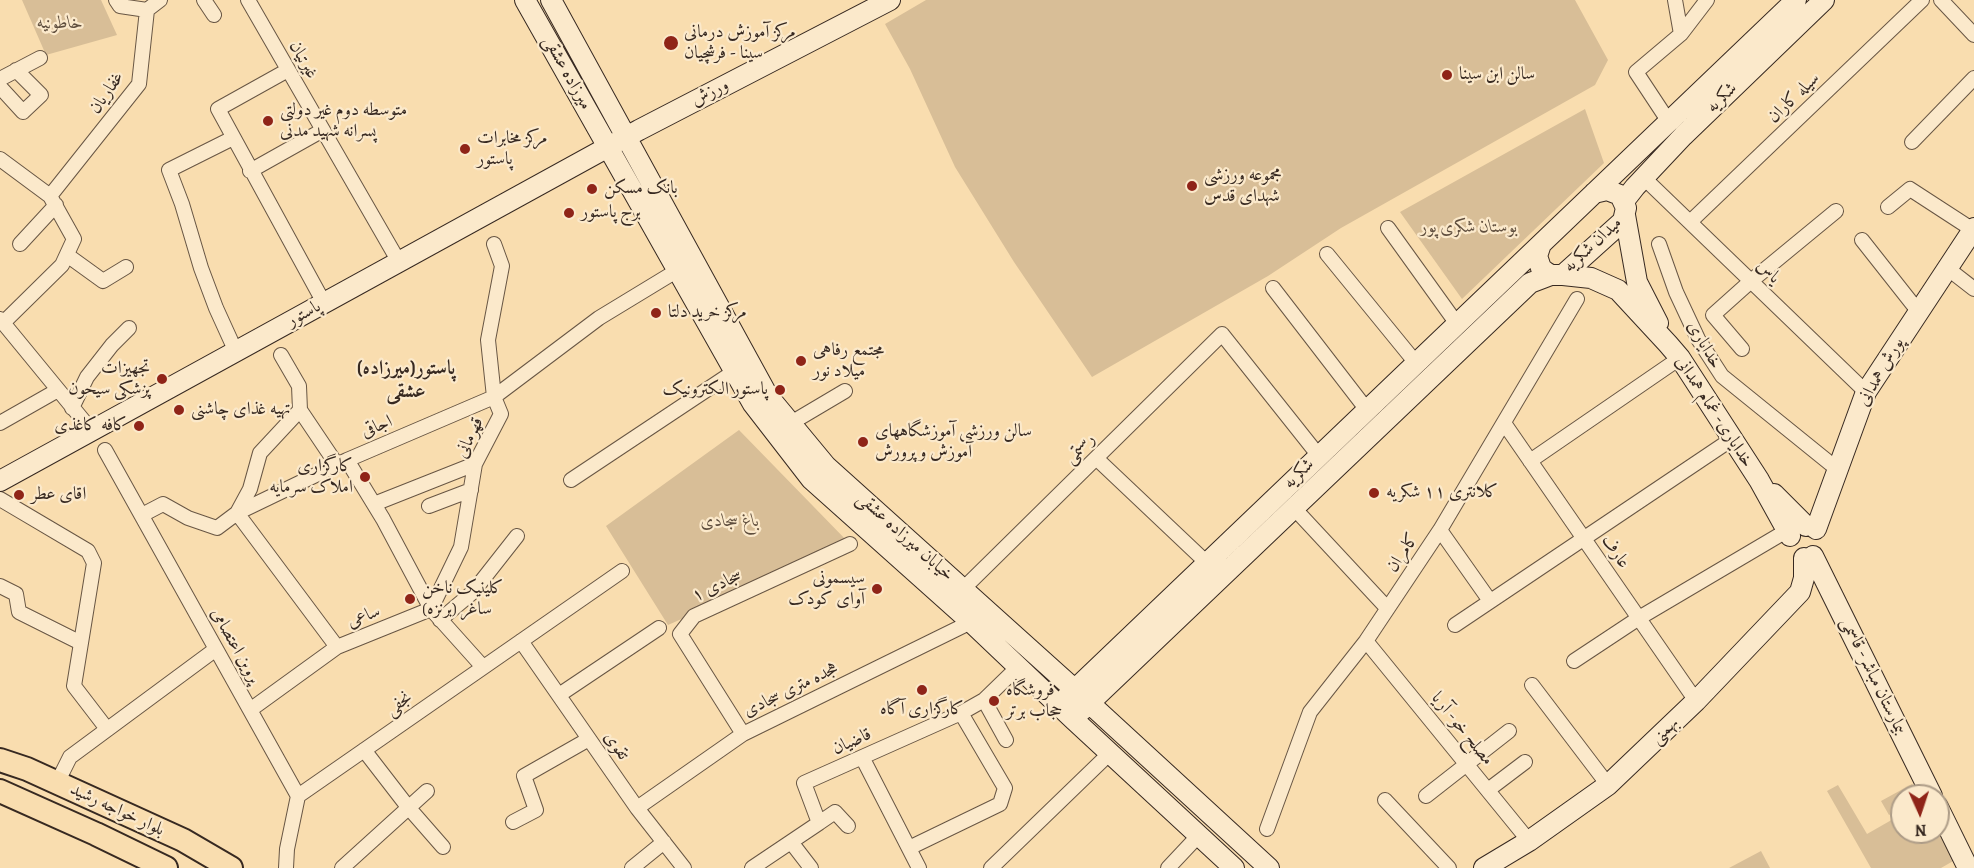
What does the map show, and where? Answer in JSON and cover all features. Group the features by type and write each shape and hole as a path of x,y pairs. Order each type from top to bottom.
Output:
{"main road":[{"name":"میرزاده عشقی","path":"525,0 608,147"},
{"name":"میرزاده عشقی","path":"551,0 626,137"},
{"name":"ورزش","path":"608,147 890,0"},
{"name":"شکریه","path":"1594,193 1796,0"},
{"name":"شکریه","path":"1625,208 1644,178 1683,136 1824,0"},
{"name":"خیابان میرزاده عشقی","path":"626,137 768,396 826,466 1269,868"},
{"name":"پاستور","path":"0,481 608,147"},
{"name":"خیابان میرزاده عشقی","path":"608,147 753,404 810,479 971,622 1234,868"},
{"path":"573,167 596,166 612,172 636,196"},
{"name":"میدان شکریه","path":"1607,190 1620,195 1625,208 1623,221 1557,275 1546,272 1537,256 1541,244 1594,193 1607,190"},
{"name":"خدایاری","path":"1625,208 1637,282 1674,351"},
{"name":"پورش همدانی","path":"1809,557 1818,552 1822,540 1800,530 1837,469 1866,392 1973,229"},
{"name":"شکریه","path":"1073,719 1081,696 1207,563 1541,244"},
{"name":"شکریه","path":"1058,705 1081,696 1293,507 1530,283 1557,275"},
{"name":"خدایاری","path":"1557,275 1591,278 1618,290 1674,351"},
{"name":"خدایاری- غمام همدانی","path":"1674,351 1759,480 1800,530"},
{"name":"بیمارستان مباشر- قاسمی","path":"1800,530 1790,547 1793,553 1809,557 1926,784"},
{"name":"بهمنی","path":"1484,868 1529,841 1608,785 1696,701 1800,592 1809,557"},
{"name":"بلوار خواجه رشید","path":"0,760 183,840 231,868"},
{"name":"بلوار خواجه رشید","path":"0,791 163,866"},
{"path":"1950,831 1968,868"},
{"path":"135,868 163,866"}],"street":[{"path":"116,0 120,6 147,10 160,0"},
{"path":"204,0 214,15"},
{"name":"غیرتیان","path":"248,0 399,262"},
{"path":"1675,0 1681,34"},
{"path":"1669,122 1636,72 1681,34 1707,0"},
{"name":"سیله کاران","path":"1690,222 1922,0"},
{"path":"1941,0 1974,35"},
{"name":"غفاریان","path":"20,244 140,84 147,10"},
{"path":"0,78 40,58"},
{"path":"0,87 23,112 41,95 16,70"},
{"path":"288,70 218,109 324,303"},
{"path":"1912,142 1974,78"},
{"path":"250,171 323,130"},
{"path":"233,138 169,170 216,308 236,352"},
{"path":"0,159 53,200 74,239 62,265 2,321 92,431"},
{"name":"یاس","path":"1644,178 1866,392"},
{"path":"1888,207 1910,189 1973,229"},
{"path":"1742,349 1713,315 1836,211"},
{"path":"1388,228 1457,324"},
{"path":"1862,240 1918,311"},
{"name":"قهرمانی","path":"436,614 461,547 475,464 501,414 495,397 489,340 502,266 494,244"},
{"name":"خدایاری","path":"1659,244 1676,292 1698,339 1722,376 1837,469"},
{"path":"1327,254 1416,363"},
{"path":"66,255 103,281 126,267"},
{"path":"1947,268 1974,289"},
{"name":"اجاقی","path":"142,515 163,504 188,518 217,528 237,513 342,462 495,397 599,318 678,270"},
{"path":"1273,288 1367,410"},
{"name":"کامران","path":"1268,829 1310,712 1366,640 1440,530 1577,299"},
{"path":"72,408 87,377 129,327"},
{"name":"رستمی","path":"963,589 1222,334 1319,456"},
{"path":"1530,461 1674,351"},
{"path":"281,355 299,386 300,410 374,504 436,614 483,668"},
{"path":"571,480 735,371"},
{"path":"0,423 58,390"},
{"path":"791,423 845,391"},
{"path":"300,410 260,453 250,489 237,513 337,647"},
{"name":"عارف","path":"1504,423 1696,701"},
{"path":"1455,625 1732,439"},
{"name":"پروین اعتصامی","path":"105,450 298,796"},
{"path":"1096,458 1207,563"},
{"path":"374,504 475,464"},
{"path":"429,506 471,490"},
{"path":"0,499 88,551 94,563 74,686 108,729"},
{"path":"1293,507 1387,608"},
{"path":"1440,530 1490,601"},
{"path":"1574,661 1639,618 1800,530"},
{"name":"ساعی","path":"250,710 337,647 436,614 473,592 517,536"},
{"name":"سجادی ۱","path":"743,734 680,634 694,616 850,544"},
{"name":"نجفی","path":"298,796 622,571"},
{"path":"0,586 16,594 19,612 81,643"},
{"name":"هجده متری سجادی","path":"637,808 743,734 971,622"},
{"path":"559,696 659,628"},
{"name":"مصلح خو- آریا","path":"1366,640 1529,841"},
{"name":"تقوی","path":"521,641 637,808 684,868"},
{"path":"57,783 70,757 216,649"},
{"name":"قاضیان","path":"819,823 804,783 961,713 984,700 1018,667"},
{"path":"1532,685 1608,785"},
{"path":"984,700 1006,740"},
{"path":"909,848 1000,804 1005,788 961,713"},
{"path":"1426,796 1509,731"},
{"path":"513,822 536,810 524,776 589,739"},
{"path":"364,750 408,807 443,847"},
{"path":"991,868 1110,753"},
{"path":"862,757 919,868"},
{"path":"1488,790 1525,762"},
{"path":"342,868 427,791"},
{"path":"286,868 287,849 298,796"},
{"path":"1385,800 1449,868"},
{"path":"752,868 835,812 849,826"},
{"path":"1168,868 1199,835"},
{"path":"632,868 664,842"},
{"path":"791,842 811,868"}],"green space":[{"name":"خاطونیه","path":"22,0 101,0 117,35 46,55"},
{"name":"مجموعه ورزشی شهدای قدس","path":"926,0 1575,0 1608,60 1595,85 1341,228 1268,276 1092,377 1014,262 955,167 910,69 885,24"},
{"name":"بوستان شکری پور","path":"1585,109 1604,163 1462,299 1400,212"},
{"name":"باغ سجادی","path":"739,430 850,544 668,625 606,526"},
{"path":"1838,785 1867,834 1890,821 1890,844 1946,844 1955,860 1941,868 1871,868 1827,791"},
{"path":"1890,796 1890,814 1889,815 1881,801"},
{"path":"1761,851 1770,868 1729,868"}],"place":[{"name":"مرکز آموزش درمانی سینا - فرشچیان","path":"671,43"},
{"name":"سالن ابن سینا","path":"1447,75"},
{"name":"متوسطه دوم غیر دولتی پسرانه شهید مدنی","path":"268,121"},
{"name":"مرکز مخابرات پاستور","path":"465,149"},
{"name":"مجموعه ورزشی شهدای قدس","path":"1192,186"},
{"name":"بانک مسکن","path":"592,189"},
{"name":"برج پاستور","path":"569,213"},
{"name":"مرکز خرید دلتا","path":"656,313"},
{"name":"مجتمع رفاهی میلاد نور","path":"801,361"},
{"name":"تجهیزات پزشکی سیحون","path":"162,379"},
{"name":"پاستور الکترونیک","path":"780,390"},
{"name":"تهیه غذای چاشنی","path":"179,410"},
{"name":"کافه کاغذی","path":"139,426"},
{"name":"سالن ورزشی آموزشگاههای آموزش و پرورش","path":"863,442"},
{"name":"کارگزاری املاک سرمایه","path":"365,477"},
{"name":"کلانتری ۱۱ شکریه","path":"1374,493"},
{"name":"اقای عطر","path":"19,495"},
{"name":"سیسمونی آوای کودک","path":"877,589"},
{"name":"کلینیک ناخن ساغر (برنزه)","path":"410,599"},
{"name":"کارگزاری آگاه","path":"922,690"},
{"name":"فروشگاه حجاب برتر","path":"994,701"}],"district":[{"name":"(پاستور(میرزاده عشقی","path":"406,380"}]}
